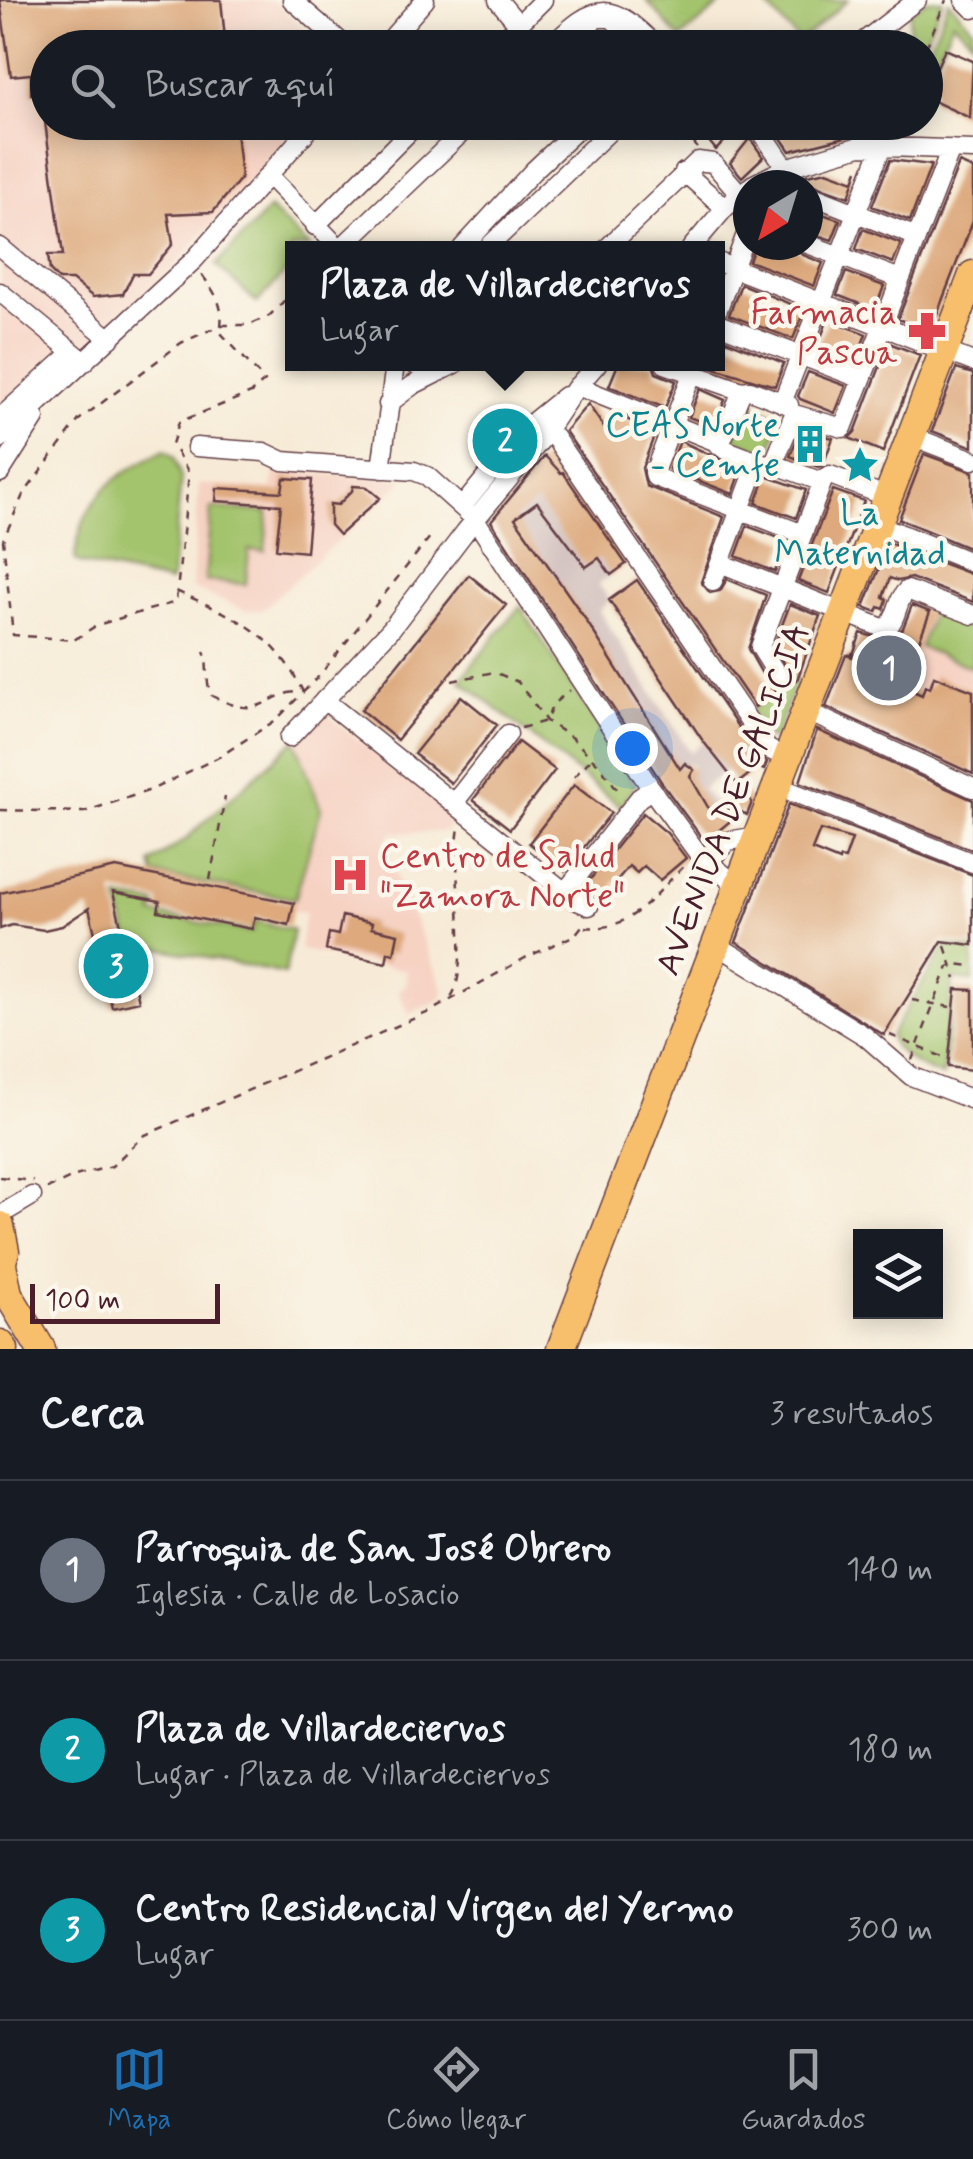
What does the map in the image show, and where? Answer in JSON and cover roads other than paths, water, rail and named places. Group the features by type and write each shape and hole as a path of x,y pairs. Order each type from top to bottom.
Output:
{"highway":[{"name":"AVENIDA DE GALICIA","path":"561,1349 973,276"},
{"path":"0,1226 5,1251 1,1266 8,1294 42,1349"}],"street":[{"path":"292,0 327,30"},
{"path":"399,30 425,0"},
{"path":"498,0 519,30"},
{"path":"512,30 543,0"},
{"path":"878,30 917,0"},
{"path":"964,0 973,10"},
{"path":"580,30 598,18 612,18 629,30"},
{"path":"0,418 79,357 110,340 190,264 299,140"},
{"path":"315,226 402,140"},
{"path":"435,140 444,151"},
{"path":"348,241 455,140"},
{"path":"468,241 566,140"},
{"path":"494,241 600,140"},
{"path":"766,140 782,170"},
{"path":"883,144 800,356 788,408 765,464 740,510 717,572 782,587 888,628 902,594 908,590 973,615"},
{"path":"799,170 850,148 883,144 973,150"},
{"path":"700,371 841,430 951,149"},
{"path":"613,241 698,162 711,162 733,180"},
{"path":"540,164 556,182"},
{"path":"268,175 332,241"},
{"path":"823,200 917,237"},
{"path":"698,241 733,206"},
{"path":"0,246 110,340"},
{"path":"823,250 900,280"},
{"path":"725,265 973,362"},
{"path":"3,300 79,357"},
{"path":"725,327 862,379"},
{"path":"0,473 20,438 79,357"},
{"path":"382,469 394,371"},
{"path":"388,404 441,371"},
{"path":"289,738 378,644 528,426 591,371"},
{"path":"693,371 655,475 803,534"},
{"path":"0,438 65,381"},
{"path":"577,386 765,464 823,480"},
{"path":"468,513 547,432 577,386"},
{"path":"720,445 742,391"},
{"path":"528,426 547,432 558,441 768,749 788,758"},
{"path":"912,436 973,460"},
{"path":"196,447 264,452 283,461 424,474 468,513 652,789 711,866 737,890"},
{"path":"780,678 760,647 823,480 830,476 973,562"},
{"path":"324,700 577,899 639,798 652,789"},
{"path":"806,711 973,788"},
{"path":"454,803 512,733"},
{"path":"777,786 973,863"},
{"path":"711,866 727,842 752,849"},
{"path":"711,866 727,869 752,849"},
{"path":"717,944 865,1036 911,1076 973,1100"},
{"path":"0,1215 40,1192"}],"place":[{"name":"Farmacia Pascua","path":"927,331"},
{"name":"Plaza de Villardeciervos","path":"505,441"},
{"name":"CEAS Norte - Cemfe","path":"810,444"},
{"name":"La Maternidad","path":"860,465"},
{"name":"Parroquia de San José Obrero","path":"889,668"},
{"name":"Centro de Salud \"Zamora Norte\"","path":"350,875"},
{"name":"Centro Residencial Virgen del Yermo","path":"116,966"}]}
